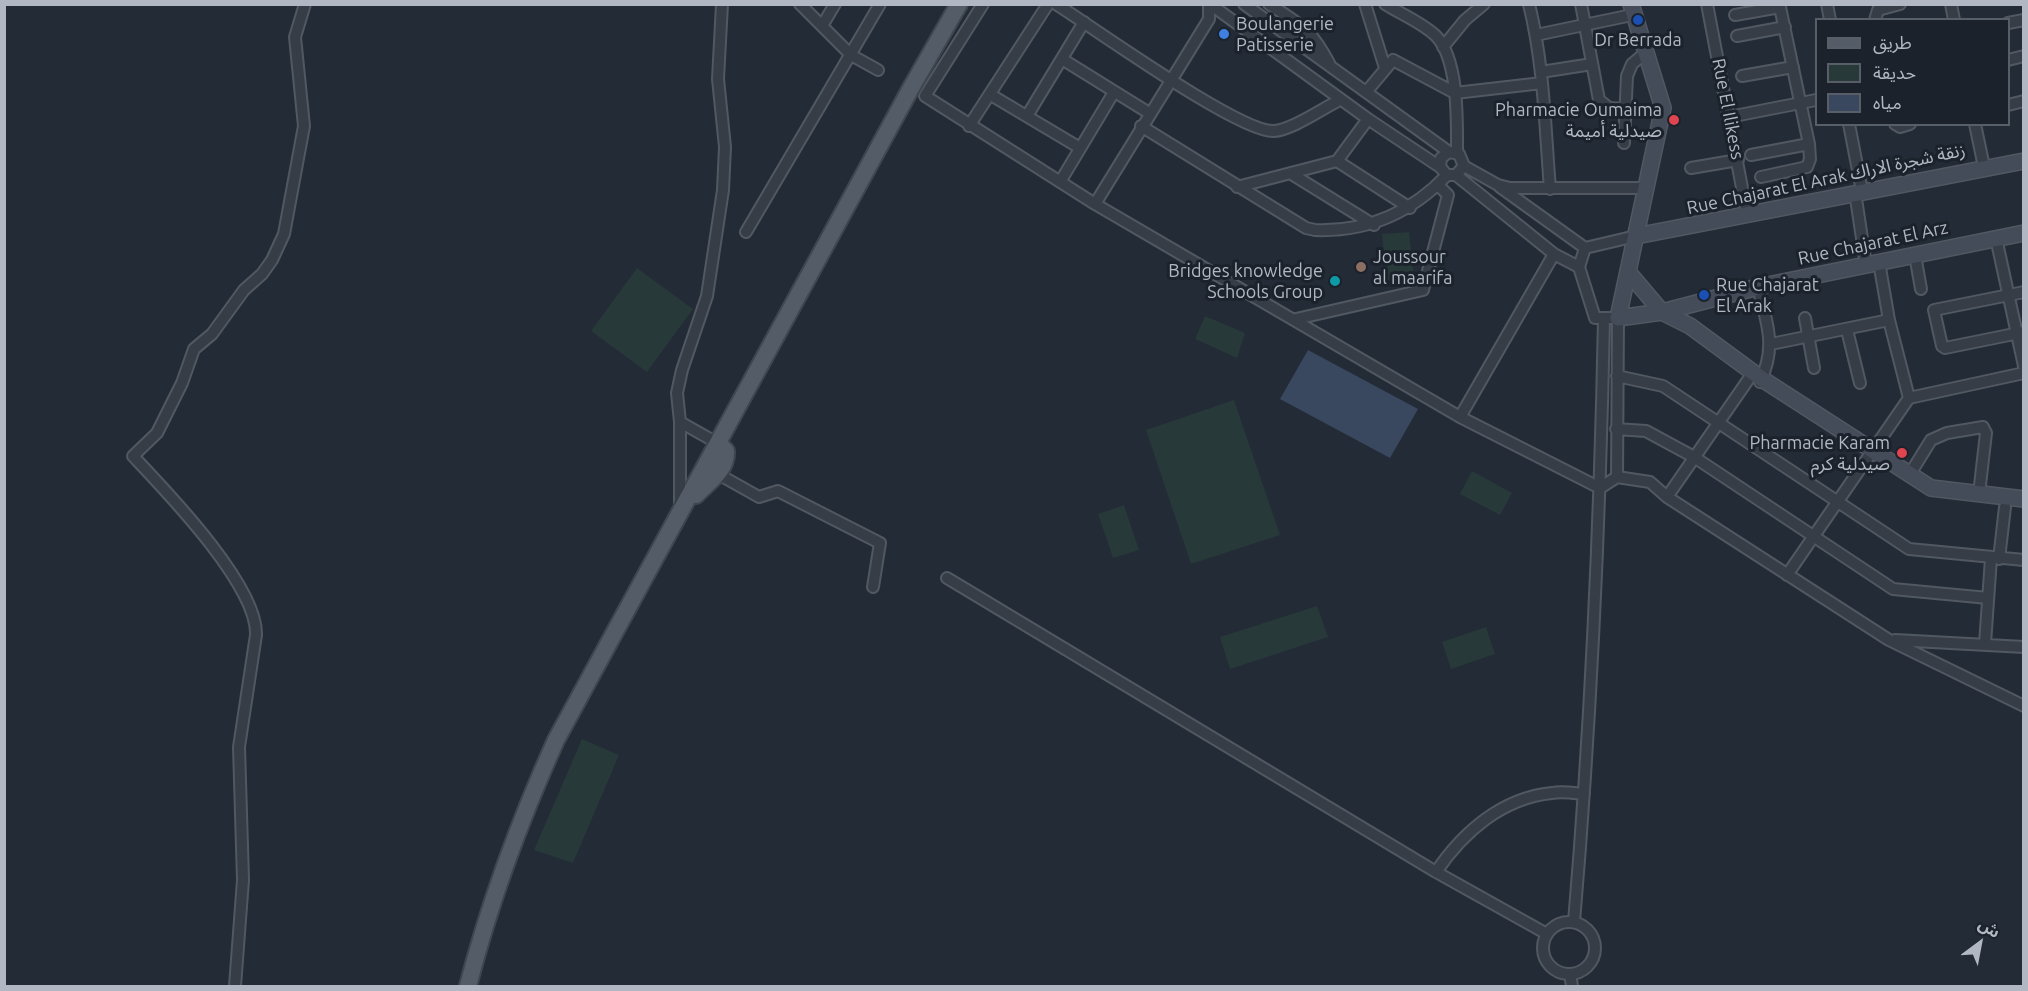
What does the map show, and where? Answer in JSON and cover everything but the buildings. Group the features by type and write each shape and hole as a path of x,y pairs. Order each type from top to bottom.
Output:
{"main road":[{"path":"468,987 498,882 523,813 556,741 719,444 918,92 959,4"},
{"path":"680,514 718,474 726,455 725,448 719,444"}],"street":[{"path":"235,987 243,880 239,747 256,635 254,617 244,595 209,543 133,456 157,433 182,383 194,349 212,334 244,290 262,274 284,234 304,126 295,37 305,4"},
{"path":"680,514 681,422 677,403 679,380 707,296 723,190 725,147 718,79 722,4"},
{"path":"800,4 851,55 878,70"},
{"path":"822,26 835,4"},
{"path":"746,232 880,4"},
{"path":"982,4 918,92 1095,204 1296,318 1460,417 1600,488"},
{"path":"969,126 1048,4"},
{"path":"1056,4 1171,79 1244,123 1272,131 1283,130 1341,100"},
{"path":"1209,19 1210,4 1225,9 1341,100 1453,171 1493,183 1550,189 1644,188"},
{"path":"1142,126 1306,228 1324,230 1374,225 1410,207 1453,171 1462,157 1244,4"},
{"path":"1269,4 1315,37 1330,66"},
{"path":"1365,4 1385,68"},
{"path":"1385,4 1434,34 1443,46 1455,93 1453,152"},
{"path":"1443,46 1465,20 1484,4"},
{"path":"1529,4 1536,35 1541,77 1550,189"},
{"path":"1581,4 1599,100 1603,106 1625,109"},
{"name":"Rue El Ilikess","path":"1707,4 1747,214"},
{"path":"1876,18 1878,10 1900,4"},
{"path":"1735,15 1780,7 1809,144 1810,159 1807,167 1761,177"},
{"path":"1095,204 1209,19 1225,9"},
{"path":"1536,35 1584,26 1632,10 1663,108 1644,188 1629,273 1611,319 1584,794 1574,922"},
{"path":"1027,116 1084,22"},
{"path":"1737,36 1785,27"},
{"path":"1624,143 1629,69 1645,53"},
{"path":"1062,59 1149,113"},
{"path":"1367,91 1392,60 1455,93 1541,77 1592,64"},
{"path":"1742,76 1792,67"},
{"path":"1060,182 1114,92"},
{"path":"991,95 1080,148"},
{"path":"1729,117 1815,100"},
{"path":"1237,187 1336,161 1368,119"},
{"path":"1849,126 1858,192 1873,263 1909,398"},
{"path":"1975,126 1984,167"},
{"path":"1751,155 1809,144"},
{"path":"1453,152 1441,159 1453,171 1554,254 1579,267"},
{"path":"1691,168 1738,159"},
{"path":"1336,161 1410,207"},
{"name":"Rue Chajarat El Arak زنقة شجرة الاراك","path":"1636,236 2024,161"},
{"path":"1290,173 1374,225"},
{"path":"1493,183 1585,248 1636,236"},
{"path":"1296,318 1423,290 1448,195 1438,185"},
{"name":"Rue Chajarat El Arz","path":"1611,319 1666,314 1758,287 2024,233"},
{"path":"1996,238 2008,295 2020,332 2024,366"},
{"path":"1585,248 1579,267 1595,318 1611,319"},
{"path":"1460,417 1554,254"},
{"path":"1915,255 1921,289"},
{"path":"1629,273 1679,328 1756,381 1870,453 1929,497 2024,508"},
{"path":"1667,497 1719,422 1756,381 1771,344 1758,287"},
{"path":"2020,332 1945,348 1942,346 1934,310 2024,292"},
{"path":"1805,318 1814,368"},
{"path":"1611,319 1617,376 1617,477"},
{"path":"1771,344 1889,320"},
{"path":"1847,330 1860,383"},
{"path":"1787,574 1909,398 2024,373"},
{"path":"1617,376 1663,386 1909,549 2024,560"},
{"path":"681,422 719,444"},
{"path":"1910,474 1931,440 1947,433 1983,427 1986,433 1979,494"},
{"path":"1616,429 1646,431 1694,457 1893,589 1988,598"},
{"path":"1870,453 1938,491 2024,499"},
{"path":"718,474 759,498 778,491 880,543 873,586"},
{"path":"1600,488 1617,477 1650,483 1667,497 1889,640 2024,706"},
{"path":"1984,644 1988,598 2005,507"},
{"path":"947,578 1436,872 1547,934"},
{"path":"1889,640 2024,647"},
{"path":"1436,872 1452,849 1474,827 1493,813 1522,800 1552,793 1584,794"},
{"path":"1574,922 1586,928 1592,935 1595,952 1587,968 1570,974 1556,971 1545,958 1543,950 1547,934 1561,923 1574,922"},
{"path":"1570,974 1572,987"}],"green space":[{"path":"1409,232 1414,278 1387,281 1382,234"},
{"path":"637,268 693,309 647,372 591,331"},
{"path":"1205,316 1245,333 1237,358 1195,339"},
{"path":"1234,400 1280,535 1191,564 1146,430"},
{"path":"1472,471 1512,493 1500,515 1460,494"},
{"path":"1124,505 1139,550 1113,558 1098,514"},
{"path":"1317,606 1328,637 1230,669 1220,637"},
{"path":"1486,627 1495,654 1451,669 1442,642"},
{"path":"582,739 619,755 573,863 534,850"}],"water":[{"path":"1308,350 1418,409 1390,458 1280,399"}],"place":[{"name":"Dr Berrada","path":"1638,20"},
{"name":"Boulangerie Patisserie","path":"1224,34"},
{"name":"Pharmacie Oumaima صيدلية أميمة","path":"1674,120"},
{"name":"Joussour al maarifa","path":"1361,267"},
{"name":"Bridges knowledge Schools Group","path":"1335,281"},
{"name":"Rue Chajarat El Arak","path":"1704,295"},
{"name":"Pharmacie Karam صيدلية كرم","path":"1902,453"}]}
